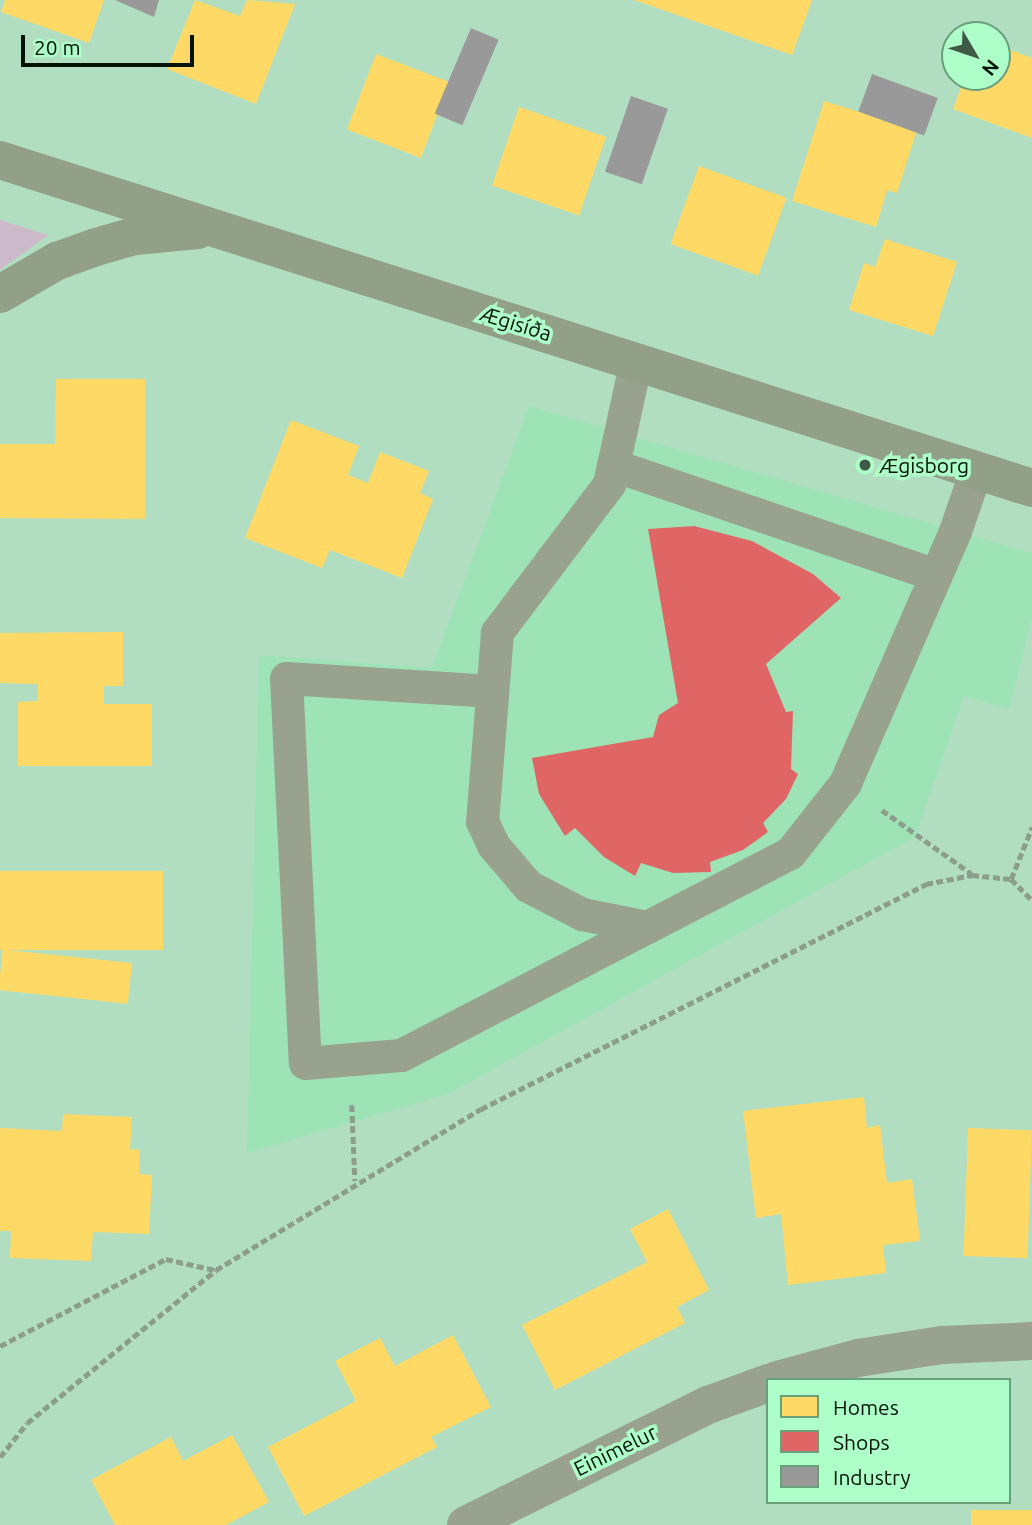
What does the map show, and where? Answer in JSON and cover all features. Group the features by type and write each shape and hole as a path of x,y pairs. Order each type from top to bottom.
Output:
{"street":[{"name":"Ægisíða","path":"0,160 1032,487"},
{"path":"0,294 57,261 96,247 176,230 217,229"},
{"path":"784,1378 858,1358 930,1347 1032,1341"},
{"name":"Einimelur","path":"466,1525 697,1410 766,1384"}],"lane":[{"path":"636,360 609,484 497,632 482,821 493,845 528,886 553,903 647,927"},
{"path":"613,466 936,575"},
{"path":"492,691 286,678 305,1063 401,1055 790,853 845,783 936,575 976,470"}],"path":[{"path":"845,783 972,875"},
{"path":"1011,879 1032,827"},
{"path":"0,1457 27,1423 216,1270 355,1181 481,1109 926,884 972,875 1011,879 1032,900"},
{"path":"350,1059 355,1181"},
{"path":"0,1346 166,1259 216,1270"}],"shaded area":[{"path":"0,220 48,235 0,270"},
{"path":"529,406 1032,553 1032,618 1009,709 964,696 915,837 448,1094 247,1153 259,655 432,668"}],"building: Homes":[{"path":"5,0 104,0 89,43 1,12"},
{"path":"195,0 240,16 247,0 295,4 256,104 167,69"},
{"path":"634,0 812,0 792,55"},
{"path":"1011,50 1032,58 1032,138 953,109 960,91 1011,91"},
{"path":"376,54 450,82 421,158 347,130"},
{"path":"824,101 917,130 897,193 887,190 876,227 792,201"},
{"path":"519,107 606,137 579,215 492,185"},
{"path":"699,166 786,198 758,276 671,244"},
{"path":"885,239 957,262 933,336 849,310 864,263 875,267"},
{"path":"56,379 145,379 145,519 0,518 0,444 55,444"},
{"path":"291,420 359,446 348,475 368,483 380,452 429,471 420,493 433,499 402,578 330,550 322,568 245,538"},
{"path":"123,632 123,686 104,686 104,704 152,704 152,766 18,766 18,702 37,701 38,684 0,683 0,633"},
{"path":"0,871 163,871 163,950 0,950"},
{"path":"3,949 132,963 128,1004 0,990"},
{"path":"864,1097 867,1128 880,1125 887,1183 912,1179 920,1241 883,1245 886,1273 788,1285 781,1214 756,1218 743,1111"},
{"path":"63,1114 132,1117 130,1149 140,1150 139,1174 152,1175 149,1234 93,1232 91,1261 10,1258 11,1231 0,1231 0,1128 62,1131"},
{"path":"968,1128 1032,1130 1027,1258 964,1256"},
{"path":"668,1209 709,1290 677,1307 685,1323 555,1390 522,1325 647,1262 630,1229"},
{"path":"453,1335 491,1407 431,1437 437,1447 304,1516 268,1447 356,1401 335,1361 380,1338 395,1366"},
{"path":"232,1435 269,1502 226,1525 115,1525 91,1480 171,1437 183,1461"},
{"path":"971,1510 1032,1510 1032,1525 971,1525"}],"building: Shops":[{"path":"694,526 752,541 813,574 841,598 766,664 786,712 793,711 791,769 798,774 786,799 763,823 768,832 743,850 710,862 711,872 673,873 641,863 635,876 604,857 575,828 565,836 539,794 532,758 653,737 659,715 678,703 648,529"}],"building: Industry":[{"path":"115,0 159,0 154,17"},
{"path":"471,28 499,40 462,125 435,114"},
{"path":"872,74 938,98 924,136 858,112"},
{"path":"631,96 668,109 642,184 605,172"}],"place":[{"name":"Ægisborg","path":"865,465"}]}
